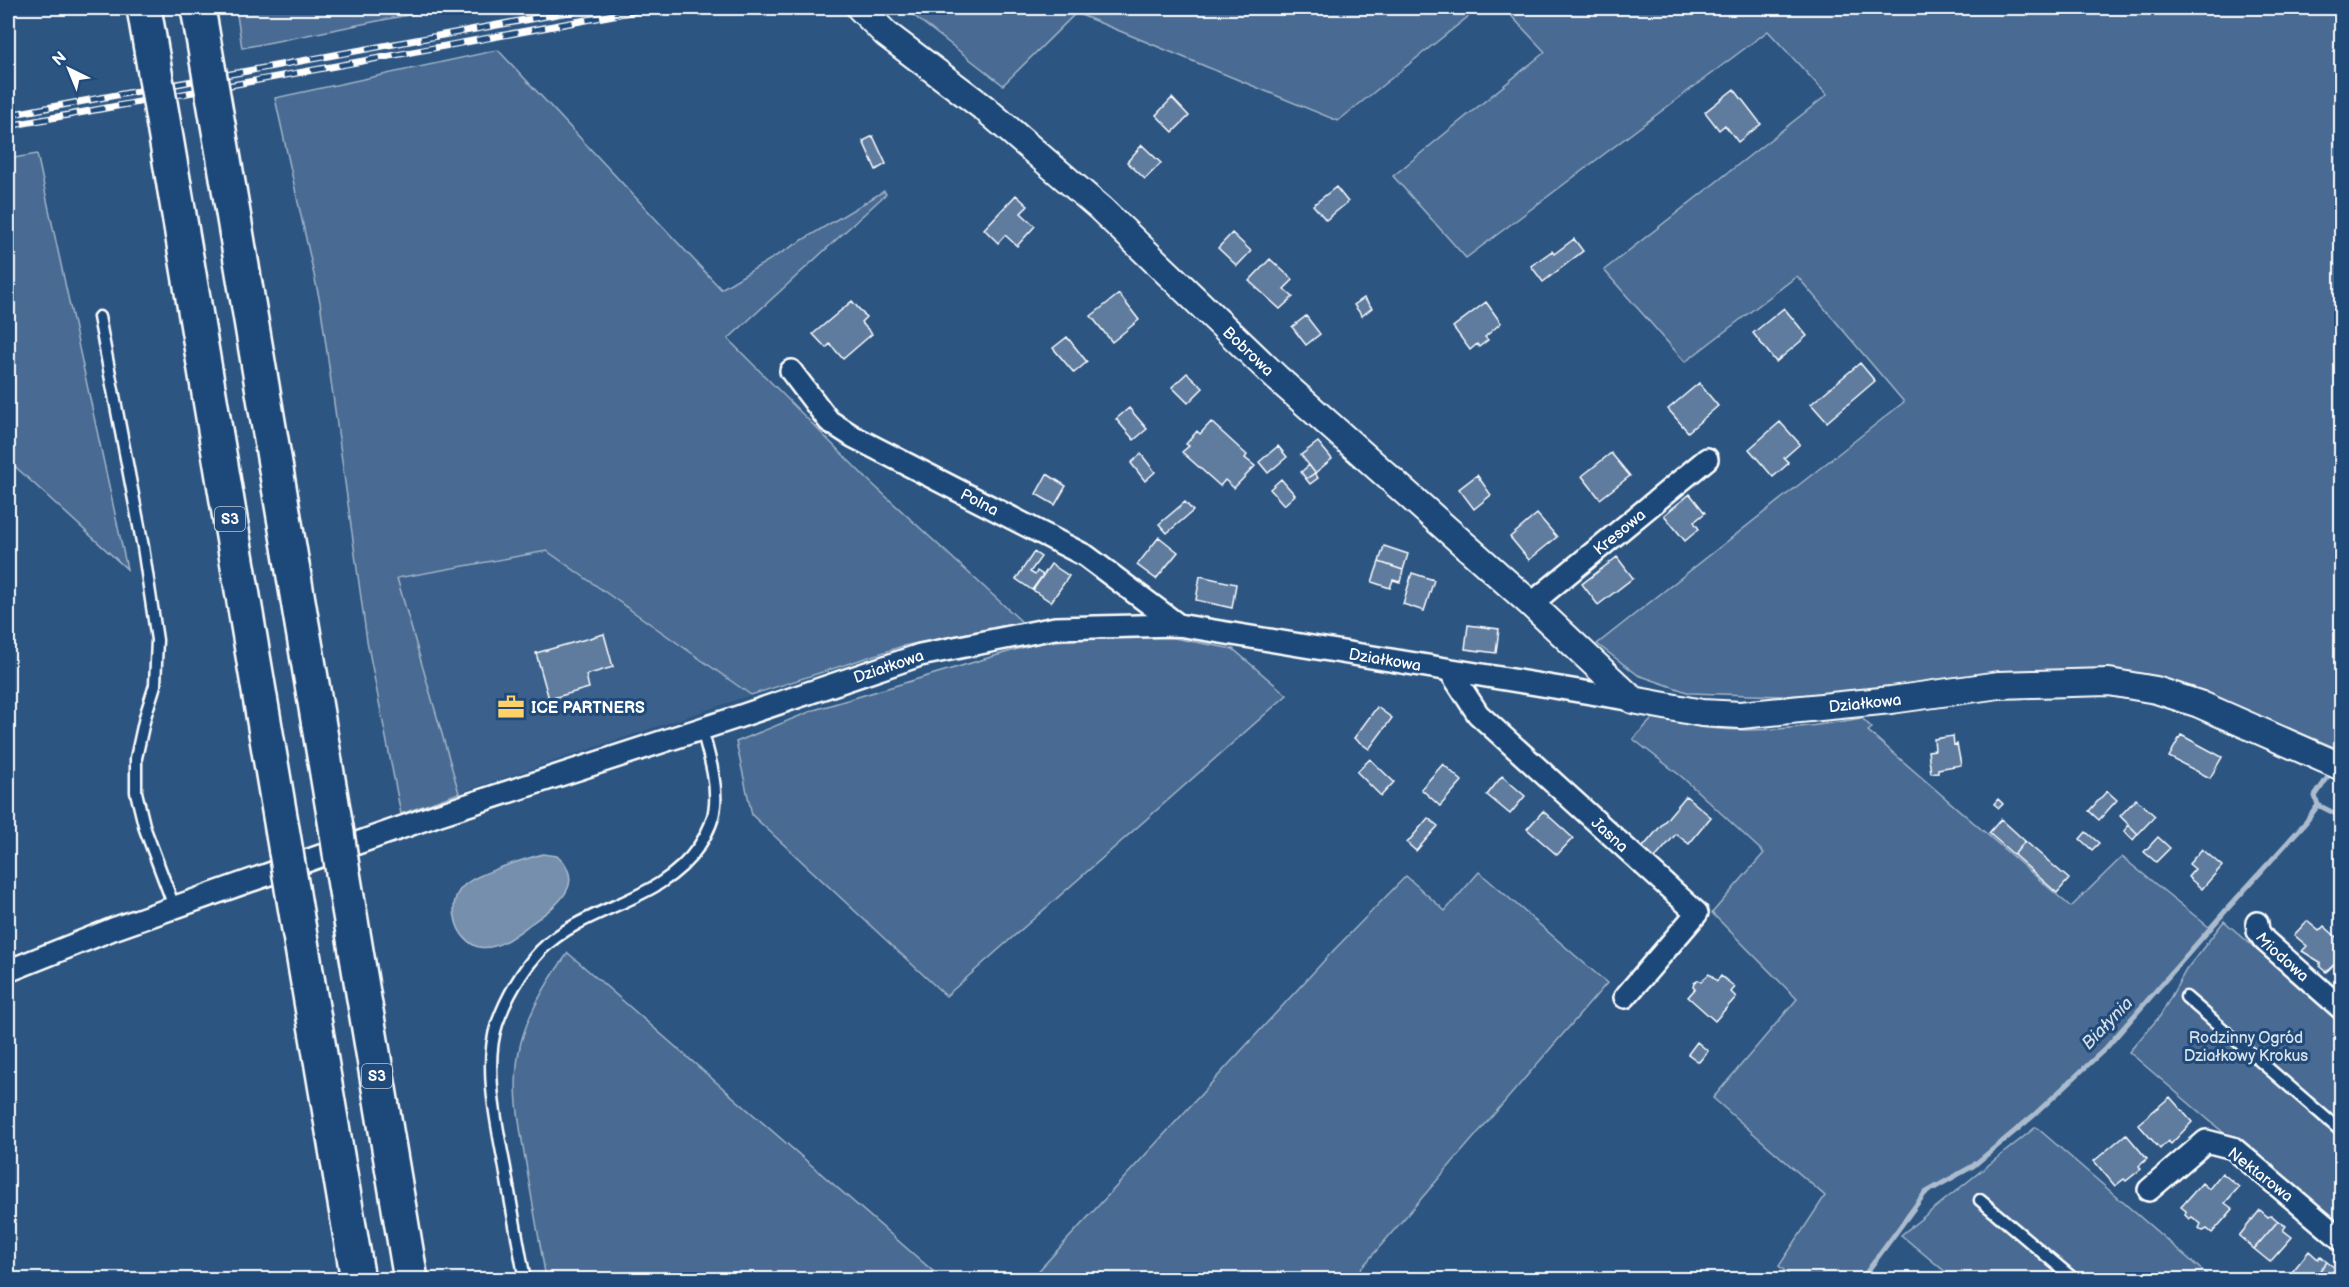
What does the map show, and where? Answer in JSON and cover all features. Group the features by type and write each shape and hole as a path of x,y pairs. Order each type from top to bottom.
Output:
{"highway":[{"name":"S3","path":"144,8 358,1280"},
{"name":"S3","path":"198,8 411,1280"}],"street":[{"name":"Bobrowa","path":"860,8 886,34 984,108 1100,208 1277,378 1531,604 1633,700"},
{"name":"Polna","path":"791,371 829,421 854,437 1086,556 1178,625"},
{"name":"Kresowa","path":"1531,604 1707,459"},
{"name":"Działkowa","path":"8,971 113,929 176,909 436,815 702,729 920,655 1055,628 1178,625 1702,713 1741,715 1891,700 1999,685 2109,682 2156,690 2199,704 2333,763"},
{"name":"Jasna","path":"1450,671 1478,714 1697,913 1625,997"},
{"name":"Miodowa","path":"2257,923 2259,934 2264,940 2342,1009"},
{"name":"Nektarowa","path":"2149,1190 2206,1141 2233,1149 2342,1240"}],"lane":[{"path":"99,316 143,547 158,640 155,685 136,758 136,792 145,829 176,909"},
{"path":"525,1280 496,1120 490,1071 496,1025 516,984 542,950 570,929 663,884 688,863 708,833 715,805 712,768 702,729"},
{"path":"2186,997 2342,1132"},
{"path":"1980,1200 2075,1280"}],"shaded area":[{"path":"415,8 473,8 443,13"},
{"path":"547,551 751,695 459,793 396,578"},
{"path":"543,854 557,856 566,866 570,876 565,894 550,910 500,944 486,948 468,942 458,928 454,912 457,894 470,881 479,876"}],"green space":[{"path":"236,8 415,8 428,11 242,48"},
{"path":"904,8 1479,8 1338,121 1076,13 1003,85"},
{"path":"1504,8 2341,8 2341,750 2212,696 2129,671 2012,673 1873,691 1781,696 1690,693 1638,675 1597,644 1904,402 1797,276 1685,362 1604,270 1827,95 1768,31 1466,258 1393,176 1545,52"},
{"path":"498,50 721,289 884,191 886,194 728,339 867,479 1022,622 903,646 751,695 547,551 397,578 459,793 401,814 367,641 320,302 275,98"},
{"path":"37,154 127,569 8,460 8,159"},
{"path":"1112,635 1174,638 1233,649 1287,695 946,996 752,815 736,742 814,710 1038,643"},
{"path":"1654,717 1700,727 1740,730 1802,727 1862,718 1872,728 1868,731 2071,907 2122,857 2210,928 2106,1048 2033,1116 1973,1166 1925,1193 1861,1279 1794,1279 1779,1266 1825,1196 1713,1098 1797,999 1712,913 1764,853 1682,777 1633,739"},
{"path":"1479,872 1607,983 1352,1279 1031,1279 1333,951 1406,876 1445,911"},
{"name":"Rodzinny Ogród Działkowy Krokus","path":"2224,921 2341,1023 2341,1233 2129,1052 2160,1016 2186,970"},
{"path":"568,953 942,1279 546,1279 519,1122 516,1075 521,1042 529,1018 547,984"},
{"path":"2036,1127 2212,1279 1954,1279 1901,1235"}],"building":[{"path":"1734,89 1761,124 1738,142 1725,125 1719,130 1705,112"},
{"path":"1172,98 1189,116 1173,132 1156,115"},
{"path":"873,136 886,164 876,170 863,141"},
{"path":"1142,145 1161,163 1145,179 1127,162"},
{"path":"1336,187 1348,202 1326,220 1313,205"},
{"path":"1016,195 1028,206 1021,213 1035,226 1017,246 1005,235 998,243 984,229"},
{"path":"1232,233 1251,251 1237,266 1218,248"},
{"path":"1574,239 1583,251 1543,282 1531,266 1552,251 1554,254"},
{"path":"1270,259 1293,280 1284,289 1293,297 1280,309 1249,281"},
{"path":"1119,294 1139,320 1112,342 1091,316"},
{"path":"1364,298 1372,308 1362,316 1354,305"},
{"path":"852,301 866,317 861,322 872,334 843,359 830,344 826,348 813,334"},
{"path":"1486,302 1501,323 1485,337 1488,340 1479,347 1477,344 1470,350 1453,327"},
{"path":"1784,308 1807,336 1776,362 1753,333"},
{"path":"1306,316 1320,334 1306,345 1292,327"},
{"path":"1067,337 1087,362 1074,373 1053,348"},
{"path":"1860,363 1875,381 1827,422 1811,404"},
{"path":"1187,373 1203,388 1188,403 1172,387"},
{"path":"1699,383 1718,406 1688,432 1668,409"},
{"path":"1129,408 1147,429 1134,440 1116,419"},
{"path":"1211,422 1247,455 1245,458 1255,466 1234,488 1225,480 1220,486 1182,452 1189,446 1186,444 1197,431 1200,434"},
{"path":"1780,422 1800,444 1784,458 1789,463 1773,477 1749,449"},
{"path":"1318,442 1332,459 1315,473 1301,455"},
{"path":"1278,446 1287,457 1268,473 1259,462"},
{"path":"1611,453 1630,476 1600,499 1582,476"},
{"path":"1141,454 1155,472 1145,481 1131,463"},
{"path":"1309,465 1315,473 1306,479 1301,472"},
{"path":"1315,473 1318,478 1310,484 1306,479"},
{"path":"1047,474 1066,486 1055,505 1036,494"},
{"path":"1477,475 1491,495 1474,509 1459,489"},
{"path":"1281,479 1295,495 1284,505 1270,489"},
{"path":"1690,494 1705,513 1694,522 1699,529 1685,541 1664,515"},
{"path":"1185,502 1193,511 1167,533 1159,524"},
{"path":"1537,514 1557,537 1529,560 1510,537"},
{"path":"1159,537 1178,552 1156,579 1137,565"},
{"path":"1384,546 1408,554 1403,570 1379,562"},
{"path":"1034,552 1041,557 1030,572 1035,575 1037,571 1043,575 1032,590 1016,579"},
{"path":"1617,557 1633,578 1598,605 1582,584"},
{"path":"1379,562 1403,570 1400,582 1393,580 1390,588 1372,582"},
{"path":"1051,564 1069,576 1051,602 1033,590"},
{"path":"1412,573 1434,580 1424,611 1403,604"},
{"path":"1200,576 1236,584 1232,608 1196,600"},
{"path":"1468,625 1499,629 1496,653 1465,649"},
{"path":"604,634 613,667 586,675 589,688 549,699 536,653"},
{"path":"1377,707 1392,718 1369,749 1354,738"},
{"path":"2181,735 2222,757 2210,778 2169,757"},
{"path":"1953,736 1961,765 1938,769 1938,772 1931,773 1928,751 1935,750 1934,739"},
{"path":"1370,759 1394,782 1381,796 1357,772"},
{"path":"1443,764 1462,781 1440,806 1421,789"},
{"path":"1502,776 1525,796 1510,814 1487,795"},
{"path":"2107,791 2117,800 2099,820 2089,811"},
{"path":"1686,796 1711,817 1689,844 1676,834 1650,864 1638,853"},
{"path":"1998,799 2003,804 1999,808 1994,804"},
{"path":"2136,799 2155,816 2138,834 2120,816"},
{"path":"1543,811 1573,838 1557,855 1527,829"},
{"path":"1428,818 1438,826 1416,851 1407,843"},
{"path":"2001,819 2025,841 2014,855 1989,833"},
{"path":"2129,825 2138,834 2133,840 2124,831"},
{"path":"2086,832 2099,843 2092,850 2080,839"},
{"path":"2158,837 2170,848 2156,862 2144,852"},
{"path":"2025,841 2069,879 2057,893 2014,855"},
{"path":"2202,849 2222,866 2202,889 2188,877 2195,869 2189,864"},
{"path":"2307,921 2319,931 2324,926 2342,942 2340,959 2326,972 2320,967 2320,962 2302,951 2307,946 2294,935"},
{"path":"1709,974 1717,981 1721,976 1735,987 1731,992 1736,997 1715,1021 1688,997 1695,989 1694,983 1699,980 1701,982"},
{"path":"1697,1042 1708,1051 1699,1062 1688,1054"},
{"path":"2170,1097 2192,1122 2171,1144 2168,1141 2160,1149 2138,1124"},
{"path":"2126,1134 2147,1159 2139,1166 2141,1169 2126,1181 2124,1179 2115,1186 2094,1161"},
{"path":"2222,1173 2239,1187 2225,1203 2233,1209 2212,1233 2207,1229 2203,1231 2199,1228 2201,1224 2192,1217 2189,1219 2185,1215 2186,1211 2181,1207 2202,1183 2209,1189"},
{"path":"2260,1210 2268,1217 2271,1215 2278,1221 2254,1249 2239,1236"},
{"path":"2278,1221 2286,1226 2283,1230 2292,1237 2270,1262 2254,1249"},
{"path":"2309,1251 2318,1259 2320,1256 2327,1262 2312,1280 2291,1280 2288,1277"},
{"path":"2327,1262 2335,1268 2333,1272 2340,1280 2312,1280"}],"waterway":[{"name":"Białynia","path":"1861,1280 1925,1193 1973,1166 2033,1116 2106,1048 2306,822 2318,805 2315,796 2332,771"},
{"path":"2318,805 2342,817"}],"railway":[{"path":"8,115 590,8"},
{"path":"8,126 652,8"}],"place":[{"name":"ICE PARTNERS","path":"511,707"}]}
